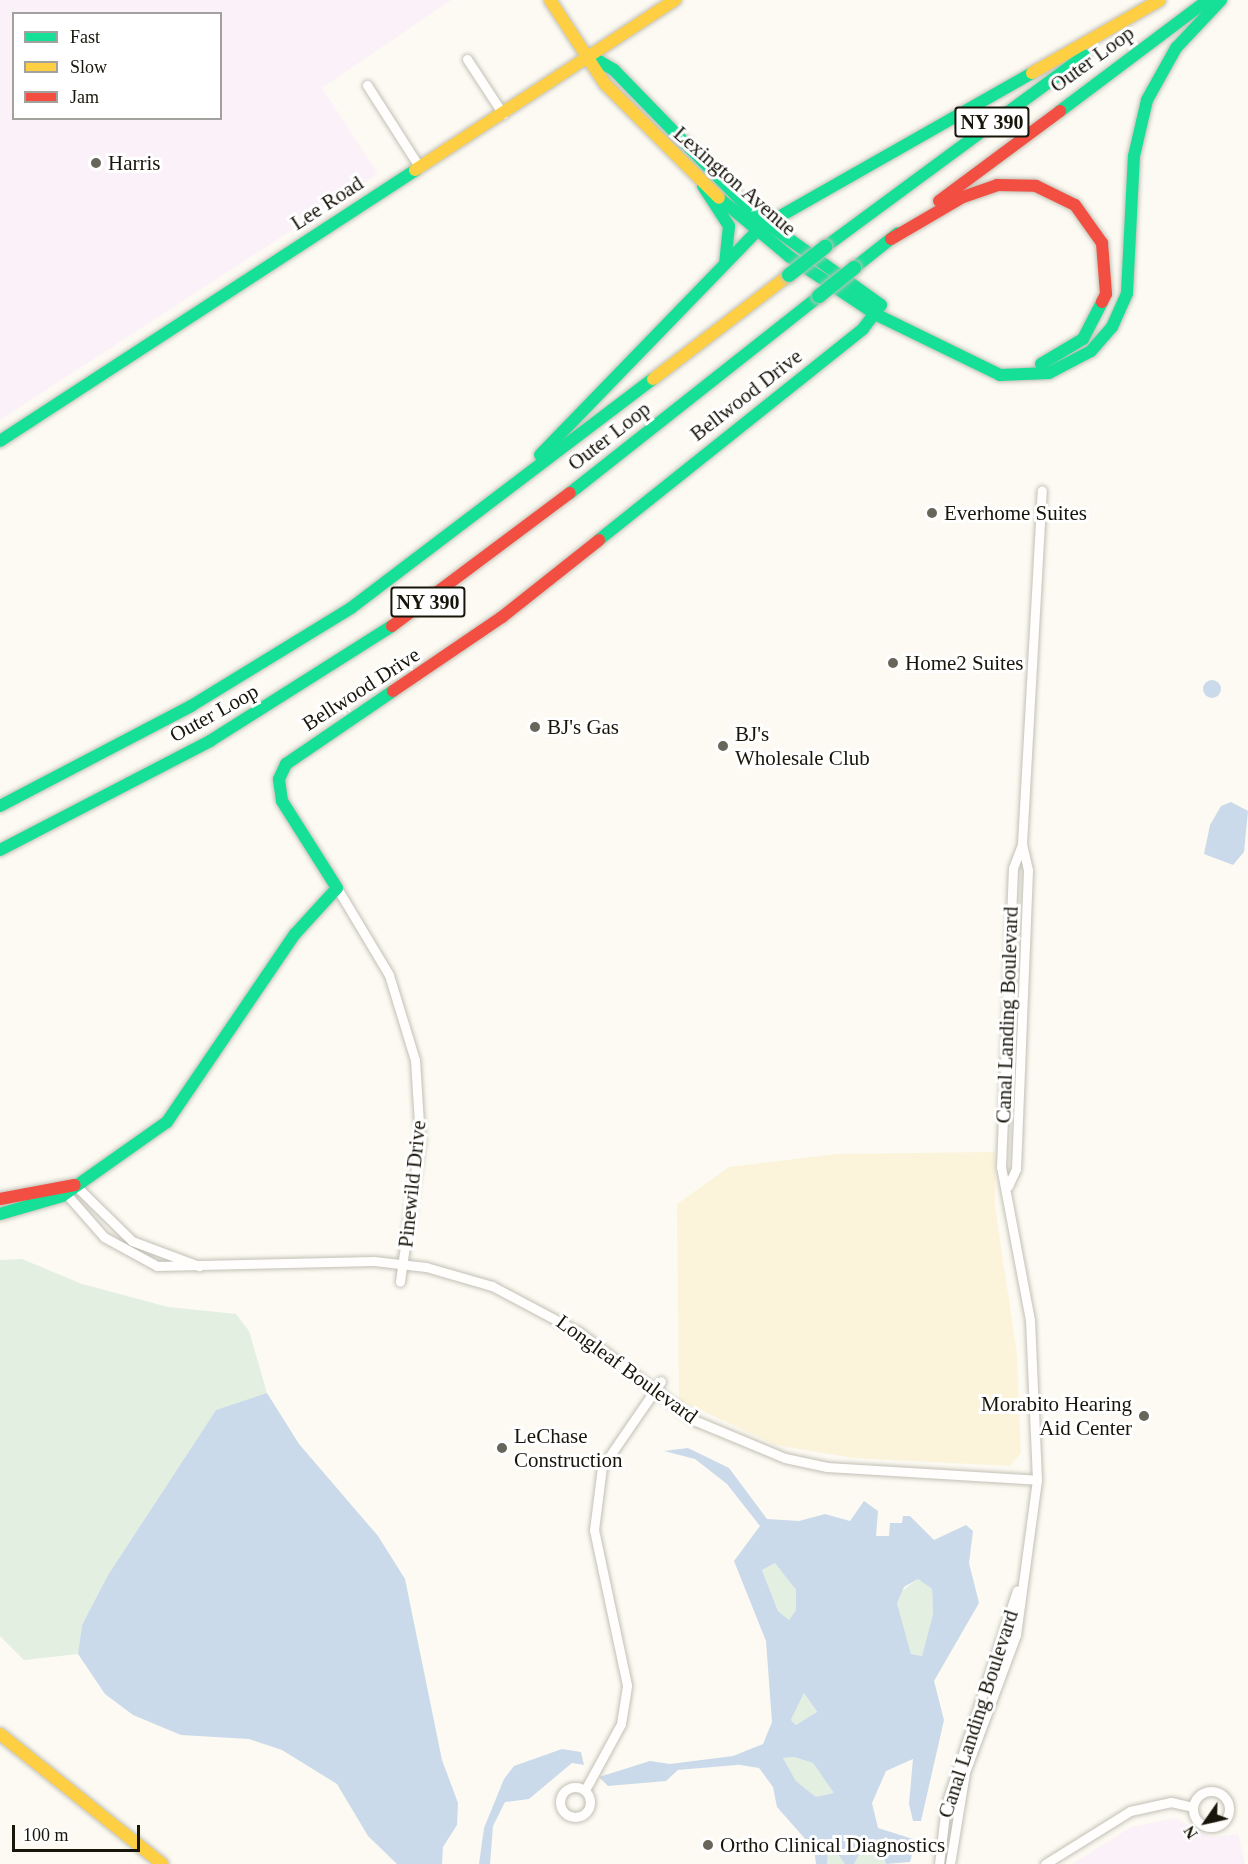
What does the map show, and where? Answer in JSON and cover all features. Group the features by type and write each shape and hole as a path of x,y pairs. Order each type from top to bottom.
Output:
{"main road":[{"name":"Lexington Avenue","path":"550,0 590,56 614,95 703,186 878,309"},
{"name":"Lee Road","path":"0,441 675,0"},
{"path":"476,517 594,404 761,228 1160,0"},
{"name":"Outer Loop","path":"0,806 245,675 476,517 825,247 1160,0"},
{"name":"Outer Loop","path":"0,850 237,725 369,643 501,548 891,239 1208,0"},
{"path":"878,309 952,357 1000,375 1049,373 1090,351 1112,327 1127,293 1134,156 1147,100 1176,48 1221,0"},
{"name":"Lexington Avenue","path":"590,56 614,70 761,228"},
{"path":"878,309 978,360 1025,368 1052,361 1080,342 1099,317 1107,289 1106,253 1092,223 1068,199 1036,186 1008,184 976,191 891,239"},
{"path":"703,186 729,226 730,251 723,267"},
{"name":"Bellwood Drive","path":"337,888 282,801 279,779 286,764 502,617 859,332 878,309"},
{"path":"0,1214 67,1188 128,1154 175,1113 291,940 337,888"},
{"path":"0,1199 67,1188"},
{"path":"0,1734 162,1864"}],"street":[{"path":"467,59 503,114"},
{"path":"367,85 420,168"},
{"name":"Canal Landing Boulevard","path":"1008,1186 1017,1146 1028,870 1022,844 1042,491"},
{"name":"Canal Landing Boulevard","path":"950,1864 958,1797 1016,1635 1037,1480 1030,1320 1008,1186 1001,1167 1013,868 1022,844"},
{"name":"Pinewild Drive","path":"337,888 389,975 414,1054 420,1139 400,1282"},
{"name":"Longleaf Boulevard","path":"67,1188 139,1245 182,1262 219,1268"},
{"name":"Longleaf Boulevard","path":"67,1188 99,1233 135,1258 171,1269 219,1268 337,1259 403,1263 471,1279 534,1305 588,1338 654,1391 696,1421 785,1458 827,1467 1037,1480"},
{"path":"585,1790 621,1724 627,1685 594,1530 602,1467 661,1381"},
{"name":"Canal Landing Boulevard","path":"939,1864 946,1804 1026,1565"},
{"path":"1214,1791 1228,1802 1229,1814 1222,1823 1205,1827 1195,1819 1192,1807 1202,1792 1214,1791"},
{"path":"1045,1864 1130,1812 1171,1802 1192,1807"}],"shaded area":[{"path":"0,0 451,0 322,88 378,174 0,420"},
{"path":"995,1152 995,1207 1017,1354 1021,1453 1010,1466 853,1458 775,1445 679,1400 677,1204 729,1167 837,1154"},
{"path":"1176,1818 1210,1837 1238,1834 1245,1864 1072,1864 1131,1827"}],"green space":[{"path":"22,1259 82,1284 168,1307 236,1314 249,1331 267,1393 264,1399 216,1410 108,1575 82,1625 78,1654 24,1660 0,1636 0,1260"},
{"path":"775,1563 796,1590 796,1610 789,1620 778,1611 762,1570"},
{"path":"918,1579 932,1589 933,1614 922,1656 911,1654 897,1603 899,1593"},
{"path":"804,1693 817,1713 796,1725 791,1720"},
{"path":"794,1757 813,1763 835,1793 824,1800 816,1797 796,1781 783,1758"},
{"path":"878,1839 886,1864 854,1864 864,1844"},
{"path":"835,1850 845,1857 845,1864 827,1864 828,1853"}],"water":[{"path":"1212,680 1218,683 1221,689 1218,695 1212,698 1206,695 1203,689 1206,683"},
{"path":"1231,802 1248,811 1244,852 1233,865 1204,854 1210,825 1221,806"},
{"path":"267,1393 299,1444 378,1536 405,1579 442,1760 458,1803 457,1825 443,1847 442,1864 397,1864 368,1836 337,1784 282,1750 249,1739 181,1735 133,1715 105,1694 78,1654 82,1625 108,1575 216,1410"},
{"path":"688,1448 729,1468 767,1519 799,1521 825,1514 850,1521 864,1501 878,1511 876,1536 889,1536 890,1523 902,1523 903,1516 910,1516 934,1540 966,1525 973,1531 969,1563 979,1603 934,1681 944,1720 921,1821 913,1821 909,1804 913,1759 886,1771 872,1803 878,1828 916,1840 910,1862 886,1864 877,1839 864,1845 854,1864 845,1864 835,1850 828,1853 827,1864 816,1864 814,1849 777,1807 773,1787 759,1768 734,1764 680,1768 666,1781 608,1786 599,1777 650,1761 670,1764 733,1756 763,1744 772,1722 766,1641 734,1561 760,1526 727,1484 695,1459 664,1451","holes":["775,1563 796,1590 796,1610 789,1620 778,1611 762,1570","918,1579 932,1589 933,1614 922,1656 911,1654 897,1603 904,1587","804,1693 817,1712 796,1725 791,1720","794,1757 813,1763 834,1793 816,1797 796,1781 783,1758"]},
{"path":"562,1749 581,1752 584,1765 572,1763 529,1799 505,1802 493,1826 490,1864 479,1864 484,1828 504,1779 514,1766"}],"waterway":[{"path":"677,1769 737,1764"}],"traffic: fast":[{"path":"1060,111 1208,0"},
{"path":"875,314 1000,375 1049,373 1091,351 1112,327 1127,293 1134,156 1147,100 1176,48 1221,0"},
{"path":"825,247 1085,55"},
{"path":"590,56 614,70 754,214 881,305 863,329 599,540"},
{"path":"540,455 761,227 1032,73"},
{"path":"0,441 415,170"},
{"path":"703,186 729,226 725,263"},
{"path":"719,198 790,257 875,314"},
{"path":"854,268 898,233"},
{"path":"789,275 825,247"},
{"path":"819,296 854,268"},
{"path":"570,493 819,296"},
{"path":"1041,364 1083,339 1102,302"},
{"path":"0,806 191,706 351,608 653,379"},
{"path":"0,850 210,741 392,626"},
{"path":"0,1214 62,1196 167,1122 295,934 337,888 282,801 279,779 286,764 393,691"}],"traffic: slow":[{"path":"550,0 605,84 719,198"},
{"path":"415,170 675,0"},
{"path":"1032,73 1160,0"},
{"path":"653,379 789,275"},
{"path":"0,1734 162,1864"}],"traffic: jam":[{"path":"939,201 1060,111"},
{"path":"891,239 963,197 997,185 1036,186 1075,205 1102,243 1106,294 1102,302"},
{"path":"392,626 570,493"},
{"path":"393,691 502,617 599,540"},
{"path":"0,1199 75,1185"}],"place":[{"name":"Harris","path":"96,163"},
{"name":"Everhome Suites","path":"932,513"},
{"name":"Home2 Suites","path":"893,663"},
{"name":"BJ's Gas","path":"535,727"},
{"name":"BJ's Wholesale Club","path":"723,746"},
{"name":"Morabito Hearing Aid Center","path":"1144,1416"},
{"name":"LeChase Construction","path":"502,1448"},
{"name":"Ortho Clinical Diagnostics","path":"708,1845"}]}
